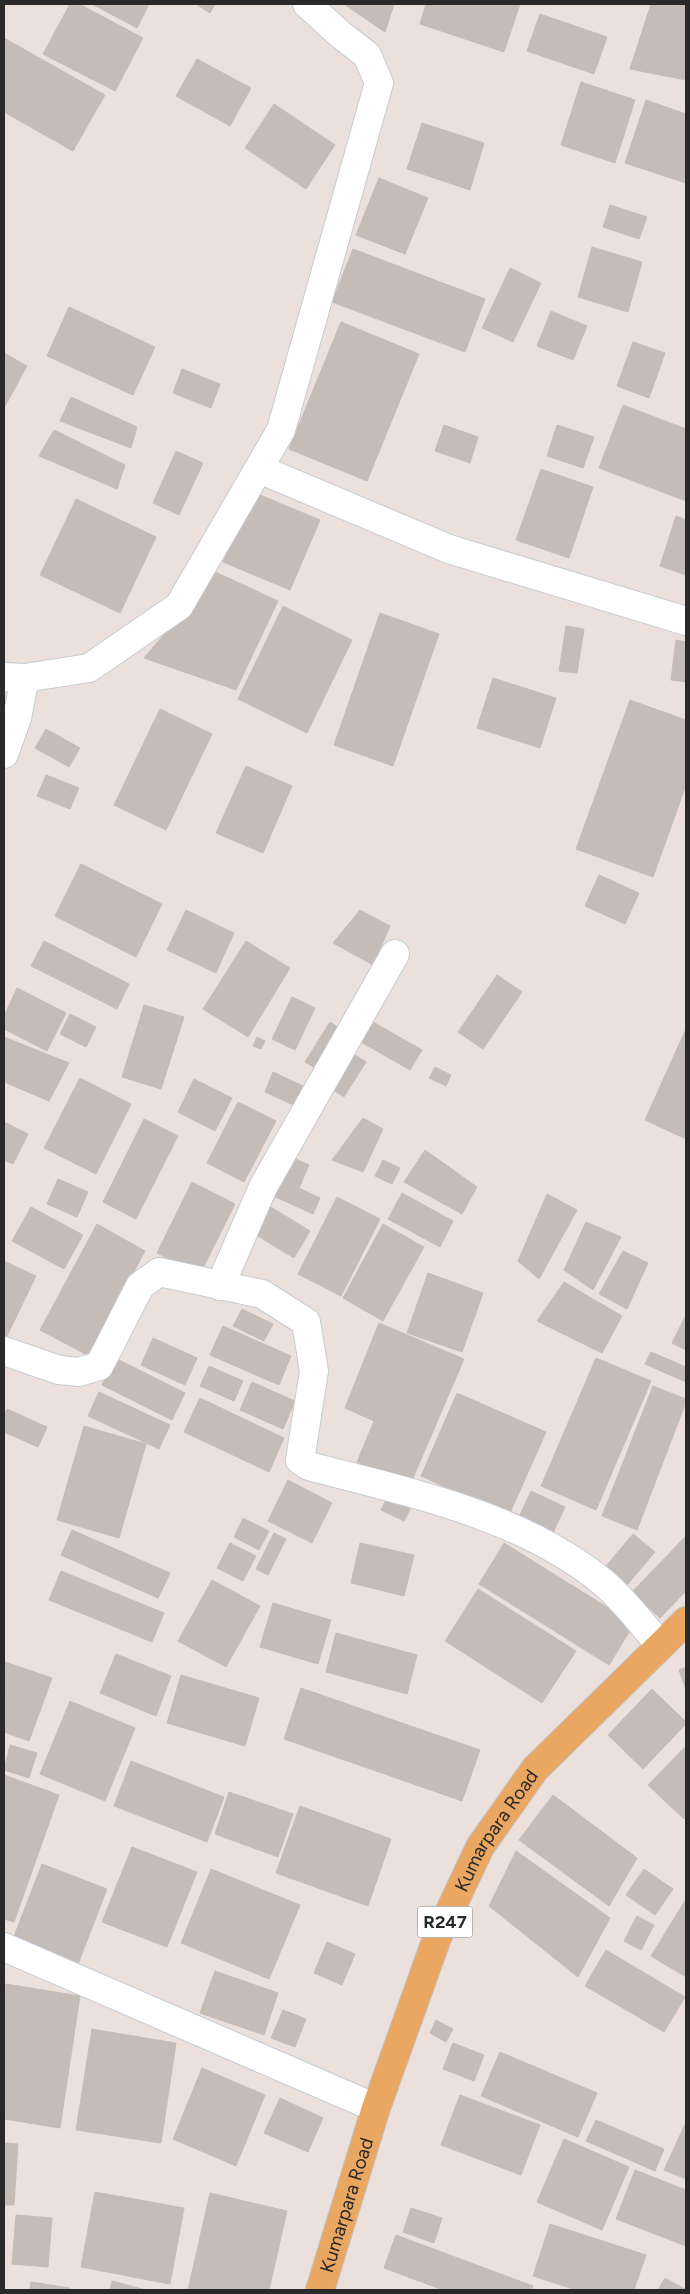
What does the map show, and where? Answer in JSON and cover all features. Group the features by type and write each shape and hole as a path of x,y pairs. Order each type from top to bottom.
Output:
{"main road":[{"name":"Kumarpara Road","path":"320,2290 376,2108 437,1938 480,1847 535,1769 686,1621"}],"street":[{"path":"4,754 17,718 15,678 89,668 179,606 281,430 379,84 367,55 341,35 307,4"},
{"path":"259,468 448,549 686,621"},
{"path":"220,1286 263,1187 395,954"},
{"path":"4,1351 60,1370 79,1372 98,1366 140,1286 159,1272 262,1294 306,1322 314,1371 300,1460 309,1466 435,1499 508,1527 557,1551 604,1583 660,1645"},
{"path":"4,1947 376,2108"}],"building":[{"path":"70,4 79,4 143,38 115,91 43,54"},
{"path":"92,4 149,4 137,28"},
{"path":"196,4 215,4 210,13"},
{"path":"344,4 394,4 385,32"},
{"path":"426,4 520,4 504,52 420,24"},
{"path":"651,4 686,4 686,80 630,69"},
{"path":"540,14 607,37 594,74 527,51"},
{"path":"4,38 105,95 73,151 4,112"},
{"path":"197,59 251,88 230,126 176,96"},
{"path":"581,82 635,100 615,163 561,145"},
{"path":"646,100 686,114 686,183 625,163"},
{"path":"274,104 335,145 306,189 245,148"},
{"path":"422,123 484,143 470,190 407,169"},
{"path":"379,178 428,198 405,254 356,235"},
{"path":"610,205 647,217 639,239 603,227"},
{"path":"592,247 642,262 628,312 578,297"},
{"path":"353,249 485,299 465,352 332,302"},
{"path":"510,268 541,283 513,342 482,328"},
{"path":"69,307 155,347 133,395 47,356"},
{"path":"551,311 587,326 573,360 537,346"},
{"path":"341,322 419,354 367,481 289,449"},
{"path":"633,342 665,353 649,398 617,386"},
{"path":"4,353 27,366 4,408"},
{"path":"182,369 220,384 211,408 173,393"},
{"path":"71,397 137,427 131,448 60,421"},
{"path":"623,405 686,429 686,501 599,468"},
{"path":"444,425 478,437 470,463 435,451"},
{"path":"557,425 594,437 583,468 547,456"},
{"path":"54,430 125,465 117,489 39,456"},
{"path":"176,451 203,463 179,515 153,503"},
{"path":"541,469 593,487 569,558 516,540"},
{"path":"253,492 320,520 290,590 223,562"},
{"path":"76,499 156,537 120,613 40,575"},
{"path":"676,516 686,520 686,575 660,566"},
{"path":"211,570 278,601 236,690 144,658 185,610"},
{"path":"283,606 352,640 307,733 238,699"},
{"path":"380,613 439,634 393,766 334,745"},
{"path":"566,626 584,629 577,673 559,671"},
{"path":"676,640 686,642 686,682 671,680"},
{"path":"493,678 556,698 540,748 477,728"},
{"path":"630,700 686,720 686,785 653,877 576,849"},
{"path":"160,709 212,734 166,830 114,805"},
{"path":"46,729 80,748 69,767 35,748"},
{"path":"246,766 292,786 263,853 216,833"},
{"path":"46,775 79,788 70,809 37,796"},
{"path":"81,864 162,904 136,957 55,916"},
{"path":"599,875 639,893 625,924 585,906"},
{"path":"186,910 234,933 216,973 167,950"},
{"path":"360,910 390,926 373,965 333,943"},
{"path":"44,941 129,984 117,1009 31,966"},
{"path":"246,941 290,968 248,1037 203,1009"},
{"path":"497,975 522,992 483,1049 458,1032"},
{"path":"17,988 66,1013 47,1051 4,1029 4,1016"},
{"path":"292,997 315,1008 295,1050 272,1039"},
{"path":"144,1005 184,1017 161,1089 122,1077"},
{"path":"70,1014 96,1027 86,1047 60,1034"},
{"path":"366,1018 422,1050 410,1070 354,1038"},
{"path":"330,1022 342,1030 317,1069 305,1062"},
{"path":"686,1029 686,1139 645,1120"},
{"path":"4,1037 69,1063 49,1101 4,1082"},
{"path":"257,1037 265,1041 261,1049 253,1046"},
{"path":"349,1051 366,1062 344,1097 327,1086"},
{"path":"435,1067 451,1075 446,1086 429,1078"},
{"path":"273,1072 307,1088 298,1107 265,1092"},
{"path":"80,1078 131,1104 96,1174 44,1148"},
{"path":"194,1079 232,1098 215,1131 178,1112"},
{"path":"238,1102 276,1121 244,1182 207,1163"},
{"path":"363,1118 383,1129 363,1172 332,1160"},
{"path":"144,1119 178,1136 136,1219 103,1202"},
{"path":"4,1122 28,1134 13,1164 4,1160"},
{"path":"425,1150 477,1187 462,1214 404,1182"},
{"path":"287,1155 309,1165 299,1188 320,1198 313,1214 269,1194"},
{"path":"383,1160 400,1168 392,1184 375,1176"},
{"path":"58,1179 88,1192 77,1217 47,1204"},
{"path":"192,1182 235,1204 200,1274 157,1253"},
{"path":"402,1193 453,1221 440,1247 388,1219"},
{"path":"547,1194 577,1210 539,1279 518,1261"},
{"path":"337,1197 380,1219 341,1296 298,1274"},
{"path":"269,1206 310,1231 294,1258 253,1233"},
{"path":"31,1207 83,1235 64,1269 12,1241"},
{"path":"586,1222 621,1237 593,1290 564,1270"},
{"path":"97,1224 145,1251 89,1356 40,1330"},
{"path":"383,1224 424,1247 383,1321 343,1298"},
{"path":"623,1251 648,1263 627,1309 599,1294"},
{"path":"4,1261 36,1276 5,1340 4,1339"},
{"path":"428,1273 483,1293 462,1352 407,1333"},
{"path":"564,1282 622,1316 602,1353 537,1321"},
{"path":"242,1309 273,1324 264,1341 233,1326"},
{"path":"686,1315 686,1350 672,1343"},
{"path":"379,1323 464,1359 410,1485 357,1462 374,1421 345,1408"},
{"path":"223,1326 291,1356 279,1385 210,1355"},
{"path":"153,1338 197,1358 185,1385 141,1365"},
{"path":"651,1352 686,1367 686,1382 645,1364"},
{"path":"115,1358 185,1393 172,1420 102,1385"},
{"path":"596,1358 651,1381 596,1510 541,1486"},
{"path":"209,1366 243,1381 234,1401 200,1386"},
{"path":"252,1382 295,1401 283,1429 240,1410"},
{"path":"653,1386 686,1399 686,1402 637,1530 602,1516"},
{"path":"99,1392 170,1425 159,1449 88,1416"},
{"path":"457,1393 546,1432 509,1515 421,1476"},
{"path":"200,1398 284,1438 269,1472 184,1432"},
{"path":"7,1409 47,1427 38,1447 4,1432 4,1416"},
{"path":"84,1426 146,1444 119,1538 57,1520"},
{"path":"288,1480 332,1503 312,1543 268,1521"},
{"path":"531,1491 565,1507 552,1535 518,1519"},
{"path":"390,1492 413,1504 404,1521 381,1510"},
{"path":"243,1518 269,1531 259,1550 234,1537"},
{"path":"72,1530 170,1573 158,1598 61,1555"},
{"path":"274,1533 286,1539 268,1575 256,1569"},
{"path":"633,1534 655,1552 623,1590 601,1572"},
{"path":"686,1536 686,1591 660,1618 632,1592"},
{"path":"230,1543 256,1556 243,1581 217,1568"},
{"path":"360,1543 414,1555 404,1596 351,1583"},
{"path":"504,1543 634,1624 609,1665 479,1584"},
{"path":"61,1571 164,1613 152,1642 49,1600"},
{"path":"212,1580 260,1606 226,1667 178,1641"},
{"path":"478,1589 576,1651 542,1703 445,1641"},
{"path":"273,1603 331,1620 318,1664 260,1647"},
{"path":"336,1633 417,1655 407,1694 326,1672"},
{"path":"116,1654 171,1676 156,1716 100,1693"},
{"path":"5,1662 52,1678 29,1741 4,1732"},
{"path":"686,1667 686,1690 679,1670"},
{"path":"181,1675 259,1698 245,1746 167,1723"},
{"path":"301,1688 480,1750 462,1801 284,1739"},
{"path":"652,1689 686,1724 643,1769 608,1735"},
{"path":"70,1701 135,1728 105,1801 40,1774"},
{"path":"10,1745 37,1753 29,1778 4,1770"},
{"path":"686,1746 686,1817 684,1819 648,1785"},
{"path":"131,1761 224,1797 207,1842 114,1806"},
{"path":"4,1775 59,1795 14,1922 4,1919"},
{"path":"229,1792 293,1814 278,1857 215,1834"},
{"path":"553,1795 637,1858 609,1906 519,1840"},
{"path":"300,1806 391,1839 368,1906 276,1873"},
{"path":"132,1847 197,1872 167,1947 102,1922"},
{"path":"516,1851 610,1918 578,1977 489,1906"},
{"path":"42,1864 107,1889 78,1964 13,1939"},
{"path":"211,1869 300,1905 269,1979 181,1943"},
{"path":"644,1869 673,1889 655,1915 626,1895"},
{"path":"686,1899 686,1977 651,1956"},
{"path":"637,1916 654,1925 641,1950 624,1941"},
{"path":"327,1942 355,1954 342,1985 314,1973"},
{"path":"606,1950 685,1997 664,2032 585,1986"},
{"path":"215,1971 278,1993 264,2035 200,2013"},
{"path":"6,1984 80,1996 60,2128 4,2119 4,1999"},
{"path":"283,2010 306,2019 295,2047 271,2038"},
{"path":"436,2020 453,2029 446,2042 430,2033"},
{"path":"92,2029 176,2043 161,2143 76,2130"},
{"path":"453,2043 484,2055 474,2081 443,2069"},
{"path":"500,2052 597,2093 578,2137 481,2096"},
{"path":"202,2068 265,2095 236,2166 173,2139"},
{"path":"460,2095 540,2125 521,2175 441,2145"},
{"path":"280,2098 323,2118 308,2152 264,2133"},
{"path":"596,2120 664,2149 655,2171 586,2141"},
{"path":"686,2122 686,2179 664,2170"},
{"path":"564,2139 629,2167 602,2230 537,2202"},
{"path":"4,2143 18,2144 14,2205 4,2205"},
{"path":"635,2170 686,2190 686,2246 616,2219"},
{"path":"95,2192 184,2208 170,2284 81,2267"},
{"path":"210,2193 287,2211 269,2290 188,2290"},
{"path":"411,2208 442,2218 434,2243 403,2232"},
{"path":"16,2215 52,2218 48,2267 12,2264"},
{"path":"550,2224 646,2255 634,2290 576,2290 533,2276"},
{"path":"396,2235 533,2286 531,2290 443,2290 384,2268"},
{"path":"665,2278 686,2290 658,2290"},
{"path":"112,2281 146,2290 110,2290"},
{"path":"31,2282 70,2288 70,2290 30,2290"}]}
